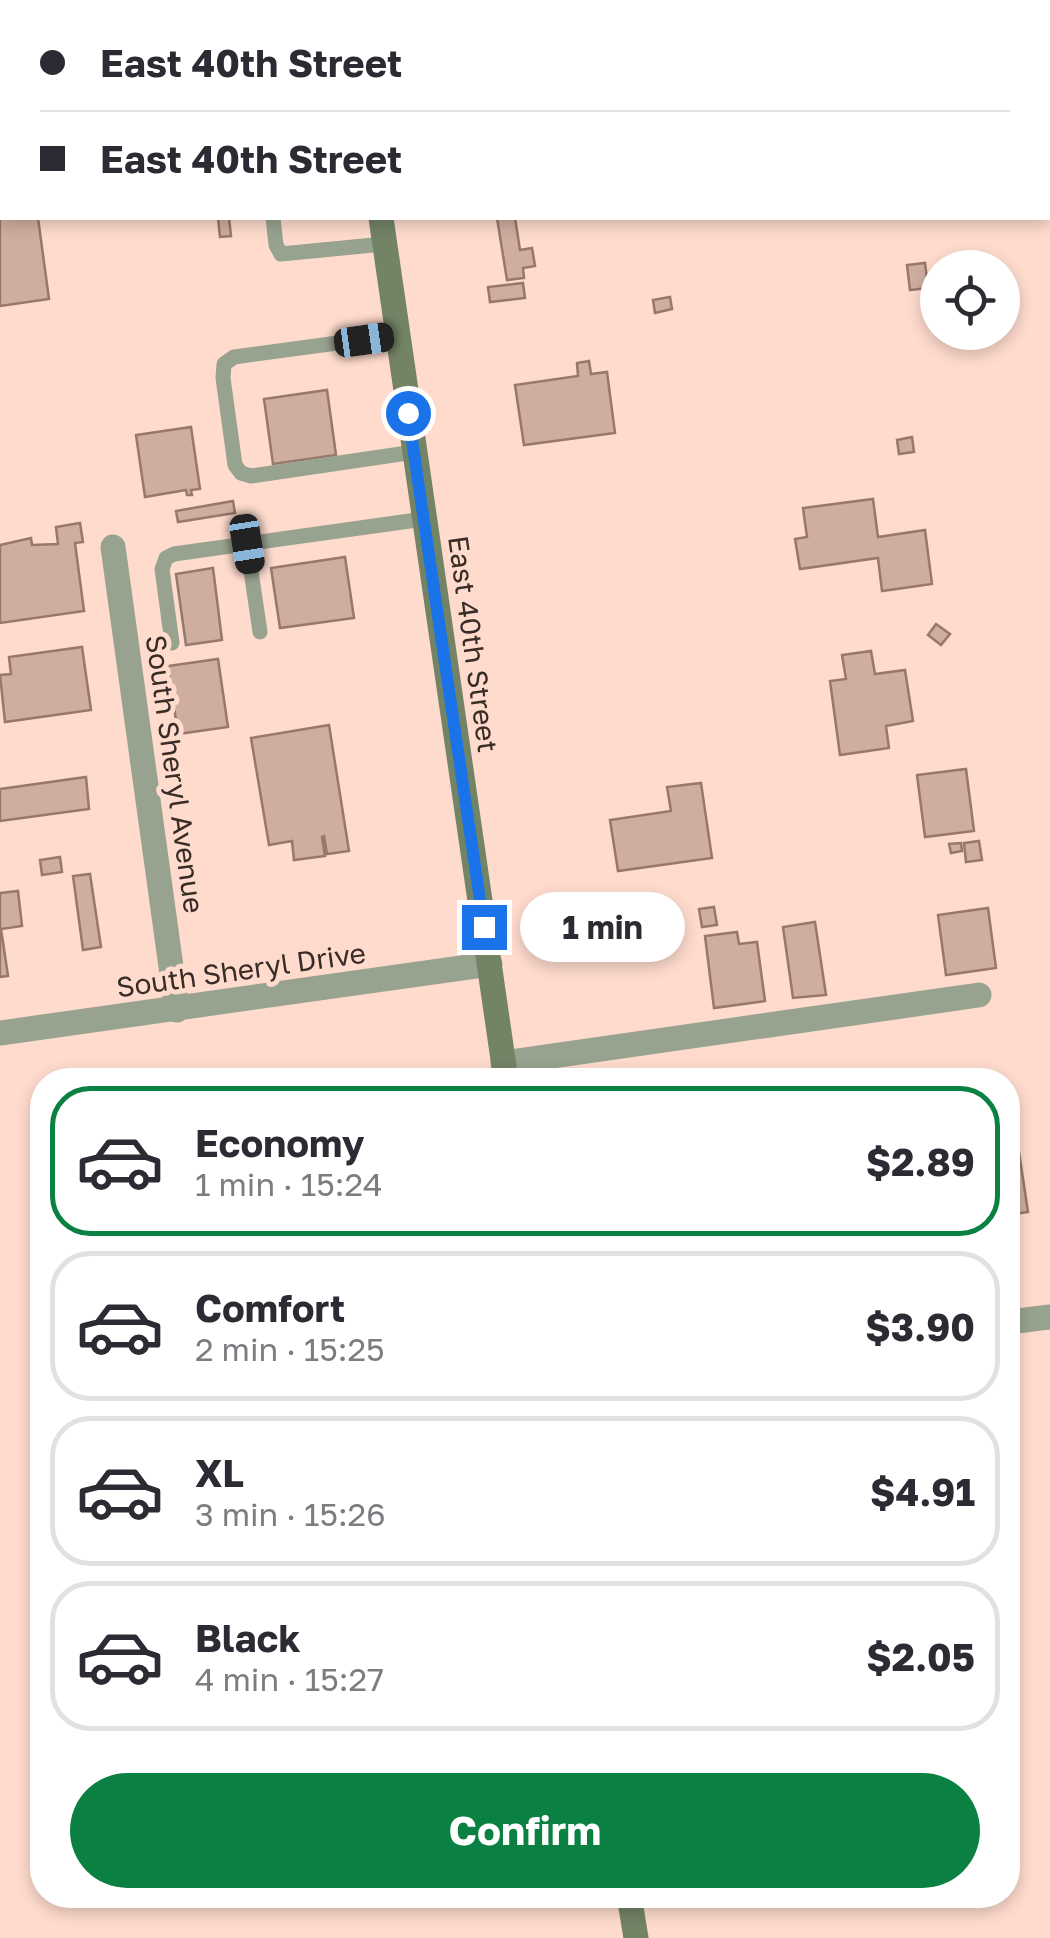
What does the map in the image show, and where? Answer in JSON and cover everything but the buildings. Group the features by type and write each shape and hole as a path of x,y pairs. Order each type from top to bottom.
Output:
{"main road":[{"name":"East 40th Street","path":"380,220 504,1068"},
{"path":"631,1908 636,1938"}],"street":[{"name":"South Sheryl Avenue","path":"113,547 177,1010"},
{"name":"South Sheryl Drive","path":"0,1033 490,964"},
{"path":"529,1068 979,994"},
{"path":"1020,1320 1050,1316"}],"lane":[{"path":"272,220 276,245 282,254 384,244"},
{"path":"397,335 234,357 224,364 235,466 241,474 251,476 414,452"},
{"path":"172,643 162,569 166,558 174,554 424,519"},
{"path":"247,544 260,632"}],"route":[{"path":"408,413 484,927"}]}
